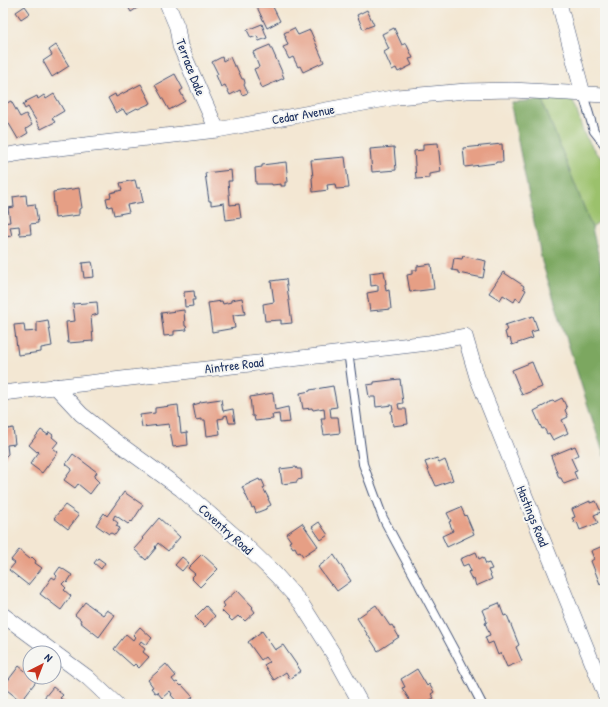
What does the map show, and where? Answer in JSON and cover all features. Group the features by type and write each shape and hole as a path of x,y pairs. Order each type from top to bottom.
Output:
{"street":[{"name":"Terrace Dale","path":"167,3 177,27 180,46 217,130"},
{"path":"559,3 583,94"},
{"name":"Cedar Avenue","path":"3,156 33,151 217,130 398,97 466,91 512,90 605,95"},
{"name":"Aintree Road","path":"3,393 428,342 465,336"},
{"name":"Hastings Road","path":"465,336 480,384 605,694"},
{"name":"Coventry Road","path":"55,386 81,414 181,489 243,543 276,575 301,603 334,655 361,704"},
{"path":"3,615 87,677 116,704"}],"lane":[{"path":"583,94 594,131 605,145"},
{"path":"348,351 363,464 383,518 482,704"}],"green space":[{"path":"571,98 576,108 583,132 596,153 605,161 605,218 592,228 542,100"},
{"path":"542,100 592,228 604,278 605,456 542,262 512,111 511,102"}],"building":[{"path":"126,3 145,3 131,12"},
{"path":"255,3 271,3 280,21 267,28"},
{"path":"25,6 30,13 21,19 16,12"},
{"path":"367,10 374,25 363,29 357,15"},
{"path":"262,24 267,38 259,41 257,36 251,38 247,30"},
{"path":"294,28 298,35 310,30 324,62 303,72 300,66 298,67 293,57 289,59 283,47 288,45 284,33"},
{"path":"394,28 402,45 406,43 413,58 409,59 412,65 398,72 396,68 392,70 384,52 389,49 382,34"},
{"path":"604,39 605,60 603,60"},
{"path":"56,45 69,66 52,77 43,61 52,55 49,50"},
{"path":"270,45 284,78 262,88 254,69 259,67 253,52"},
{"path":"222,57 223,61 230,57 242,79 244,79 244,85 248,93 242,95 240,90 230,95 225,85 221,87 216,75 218,74 212,62"},
{"path":"175,74 183,89 180,91 185,101 169,110 155,85"},
{"path":"141,84 151,103 126,114 123,109 116,113 108,98 115,94 116,97"},
{"path":"54,94 64,111 52,118 55,122 41,129 28,107 25,109 23,105 26,103 25,102 37,96 38,99 44,95 46,99"},
{"path":"11,101 20,117 26,114 32,125 26,129 28,133 18,139 3,111 3,105"},
{"path":"438,143 441,172 429,174 429,178 416,179 414,151 423,150 423,144"},
{"path":"502,144 503,162 465,167 463,148"},
{"path":"394,147 396,170 372,172 370,149"},
{"path":"345,157 349,188 336,189 335,184 327,185 328,190 313,192 311,160"},
{"path":"286,162 288,182 285,182 285,186 281,186 281,184 256,184 255,168 262,167 262,165"},
{"path":"231,170 232,181 228,181 230,205 239,204 241,218 226,220 224,203 211,205 211,201 209,201 205,173"},
{"path":"135,180 137,188 140,188 143,202 127,205 129,212 114,215 112,206 108,207 106,198 111,197 110,193 122,190 120,183"},
{"path":"79,188 82,208 79,209 79,215 55,218 53,192"},
{"path":"26,195 27,205 35,204 38,223 30,224 31,234 20,235 19,226 10,227 12,236 4,237 3,223 10,222 8,208 14,207 13,197"},
{"path":"463,256 486,261 483,278 458,273 458,271 452,270 454,258 462,259"},
{"path":"92,262 94,277 84,278 82,263"},
{"path":"431,264 434,289 410,292 407,275 412,274 412,270 417,270 417,266"},
{"path":"384,271 386,291 389,290 391,309 370,311 367,293 378,291 378,285 371,286 370,273"},
{"path":"503,272 524,286 523,288 526,290 520,301 516,298 514,302 503,295 500,300 489,293"},
{"path":"286,279 292,323 281,324 281,320 265,321 263,304 274,302 271,281"},
{"path":"194,291 195,300 192,300 193,306 185,307 184,292"},
{"path":"242,298 245,314 233,315 235,328 212,332 208,303 222,301 223,304 231,302 231,300"},
{"path":"97,302 98,314 91,316 93,341 68,343 66,322 75,321 73,304"},
{"path":"184,310 185,326 187,330 174,331 174,335 164,336 161,313"},
{"path":"533,316 538,330 531,332 533,338 512,345 510,338 507,339 505,325"},
{"path":"48,320 52,346 41,348 41,352 18,355 14,325 24,324 25,332 37,331 37,322"},
{"path":"532,362 542,387 522,395 512,370"},
{"path":"400,379 403,403 398,404 399,409 406,409 408,424 393,426 391,411 393,410 392,405 376,407 375,397 369,397 367,385 374,384 374,382"},
{"path":"333,386 337,407 330,408 331,417 338,417 340,433 324,435 321,418 325,418 324,408 313,410 312,408 303,409 300,393"},
{"path":"273,393 275,410 288,407 290,422 280,423 279,414 272,415 273,419 255,421 254,416 252,416 250,397"},
{"path":"562,398 567,408 565,410 568,417 562,420 568,433 553,440 544,428 542,429 534,411 549,402 554,402"},
{"path":"221,399 223,411 233,409 235,423 229,423 227,415 224,416 224,418 218,419 220,434 207,436 205,420 196,420 193,405 200,402"},
{"path":"178,405 181,433 187,432 188,445 173,447 169,424 142,427 140,415 155,413 155,408"},
{"path":"13,428 15,444 7,445 8,454 3,458 3,430"},
{"path":"41,430 48,435 49,432 58,442 53,448 58,452 42,473 30,464 39,452 29,445"},
{"path":"575,446 579,455 571,458 577,471 574,472 577,479 564,484 561,478 559,478 551,456"},
{"path":"73,454 97,472 94,477 99,482 90,494 78,484 75,488 64,480 72,469 66,464"},
{"path":"437,458 439,463 445,460 453,480 436,486 425,462"},
{"path":"296,467 297,469 301,469 302,479 297,480 297,482 282,484 280,469"},
{"path":"259,479 260,481 262,480 265,487 263,488 271,505 256,513 242,487"},
{"path":"124,492 143,505 132,522 131,521 128,524 115,515 113,519 118,523 116,526 120,528 115,535 111,533 109,534 96,525 104,513 107,516"},
{"path":"590,501 590,503 596,501 601,512 594,515 598,523 580,530 577,522 575,523 572,518 575,517 572,509"},
{"path":"65,505 79,515 68,529 54,518"},
{"path":"461,507 474,534 447,547 442,536 453,531 449,522 451,521 447,513"},
{"path":"159,518 180,537 168,551 158,543 155,547 156,548 146,560 134,549"},
{"path":"319,522 328,535 321,540 312,527"},
{"path":"302,523 318,546 303,556 300,552 298,553 295,547 293,548 289,542 291,541 286,534"},
{"path":"605,545 605,582 600,584 591,561 594,559 591,551"},
{"path":"19,550 30,559 32,557 36,561 35,563 42,568 28,585 9,570 15,563 11,560"},
{"path":"476,552 479,559 483,557 486,564 489,563 492,569 488,570 492,579 476,586 474,579 472,580 468,572 471,571 468,564 463,566 460,559"},
{"path":"202,554 218,569 200,587 191,578 195,574 188,568"},
{"path":"334,555 351,581 337,591 318,567"},
{"path":"182,557 189,563 182,571 175,565"},
{"path":"98,558 105,563 101,569 94,563"},
{"path":"60,567 72,575 67,583 65,581 62,584 66,588 64,590 71,596 61,610 40,594 52,577 55,579 57,576 55,574"},
{"path":"237,590 253,607 252,608 255,612 245,621 238,616 232,621 221,610 225,606 223,603"},
{"path":"85,602 103,615 107,610 115,615 99,637 80,622 81,620 75,615"},
{"path":"499,603 504,616 507,615 519,645 516,647 522,661 507,667 501,653 498,655 493,642 488,644 485,637 490,635 482,610"},
{"path":"376,605 390,626 392,625 399,637 378,651 357,618"},
{"path":"206,606 215,616 205,627 195,617"},
{"path":"140,627 152,638 146,645 141,641 139,644 145,649 143,652 149,657 139,668 135,664 133,666 114,649 126,634 133,640 135,637 133,635"},
{"path":"262,631 275,650 283,645 301,671 290,679 286,672 274,680 264,665 269,662 265,657 261,660 248,642"},
{"path":"166,664 176,676 172,679 175,683 177,682 181,686 182,685 193,697 184,704 179,704 171,695 172,694 170,691 162,698 151,688 153,687 148,680"},
{"path":"19,666 22,668 22,685 33,685 21,701 3,687"},
{"path":"417,669 427,686 429,684 434,692 431,694 434,698 423,704 412,704 402,688 405,687 401,679"},
{"path":"53,687 63,695 60,698 68,704 51,704 44,698"}]}
